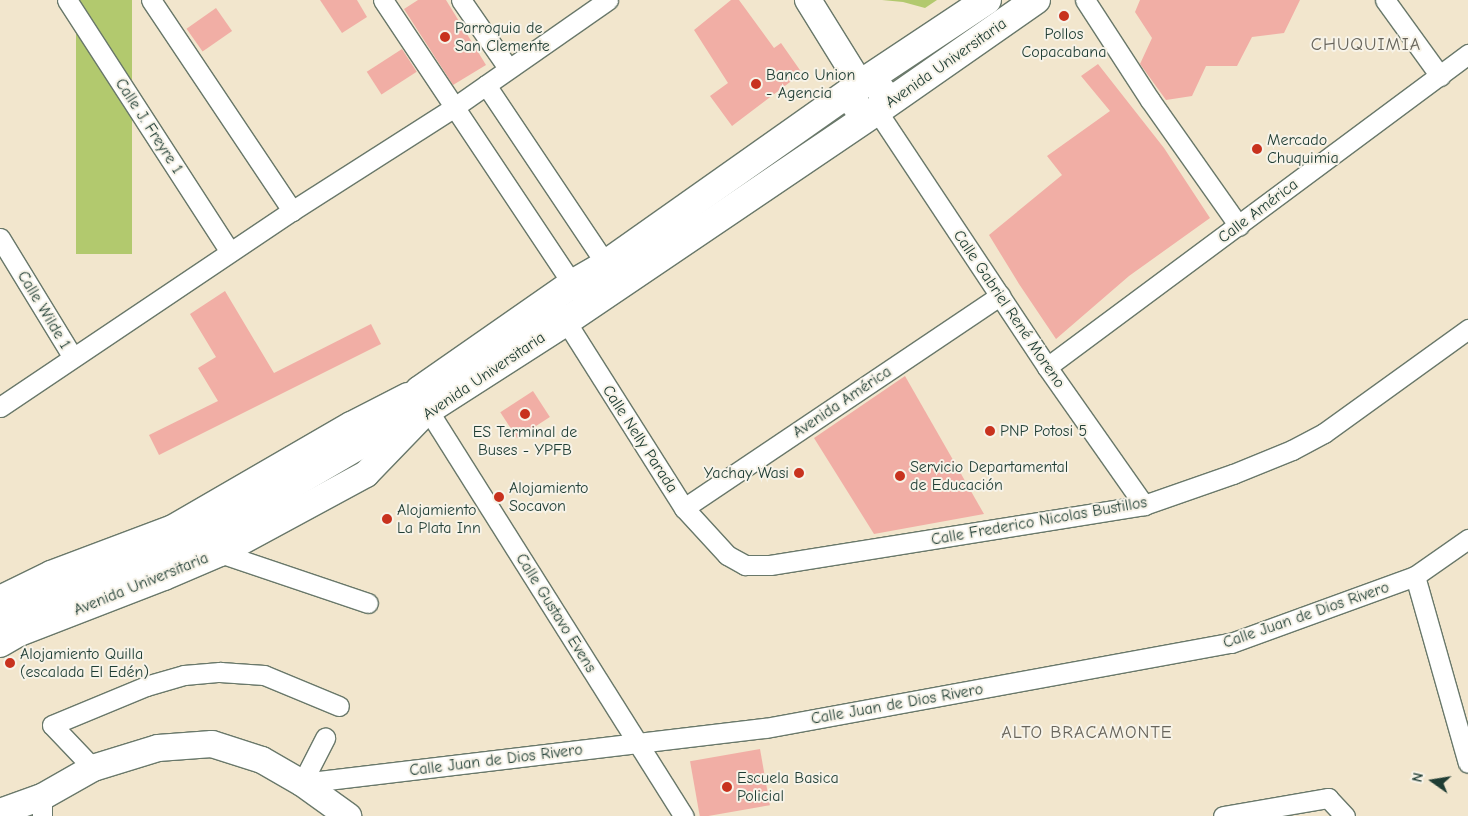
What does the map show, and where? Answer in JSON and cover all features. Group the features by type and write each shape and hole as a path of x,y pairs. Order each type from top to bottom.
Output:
{"main road":[{"path":"808,0 860,85 872,82 881,88 884,98 876,111"},
{"name":"Avenida Universitaria","path":"987,0 860,85 612,274 587,306 565,322 424,400 351,425 173,528 51,574 1,620 19,633 164,577 220,553 366,474 424,400 562,291 612,274 876,111 1036,0"},
{"path":"1,620 194,542 363,443 424,400"},
{"path":"0,812 42,807 93,768 158,748 212,744 262,760 302,783 348,816"}],"street":[{"name":"Calle J. Freyre 1","path":"67,0 230,252"},
{"path":"151,0 292,211"},
{"path":"383,0 453,108 562,291 587,306"},
{"path":"461,0 508,68"},
{"path":"1,403 292,211 453,108 608,0"},
{"path":"1085,0 1150,100 1239,226"},
{"path":"1385,0 1440,76"},
{"name":"Calle América","path":"1047,367 1468,54"},
{"path":"486,85 612,274"},
{"name":"Calle Gabriel René Moreno","path":"876,111 1047,367 1144,505"},
{"name":"Calle Wilde 1","path":"0,238 72,356"},
{"name":"Calle Nelly Parada","path":"562,291 565,322 684,508 727,555 745,565"},
{"name":"Avenida América","path":"684,508 1000,296"},
{"name":"Calle Frederico Nicolas Bustillos","path":"745,565 770,565 1144,505 1233,474 1292,450 1324,433 1468,329"},
{"name":"Calle Gustavo Evens","path":"424,400 684,816"},
{"name":"Calle Juan de Dios Rivero","path":"302,783 766,728 1231,644 1415,576 1468,540"},
{"path":"220,553 368,602"},
{"path":"1415,576 1468,763"},
{"path":"93,768 52,725 146,686 184,675 220,672 264,675 339,706"},
{"path":"302,783 325,738"},
{"path":"1223,816 1328,798 1345,816"}],"green space":[{"path":"76,0 132,0 132,254 76,254"},
{"path":"882,0 937,0 925,8 903,2"}],"building":[{"path":"320,0 357,0 367,17 342,33"},
{"name":"Parroquia de San Clemente","path":"418,0 446,0 486,65 453,85 404,9"},
{"path":"731,0 739,0 774,48 781,43 802,73 732,126 710,96 728,83 694,30"},
{"path":"1140,0 1300,0 1284,33 1252,37 1237,66 1206,66 1192,96 1166,100 1140,64 1152,38 1135,12"},
{"path":"216,8 232,31 203,52 187,29"},
{"path":"402,49 417,72 381,95 367,72"},
{"path":"1098,64 1164,148 1210,218 1129,276 1056,339 989,235 1062,175 1047,156 1110,111 1081,76"},
{"path":"225,291 274,373 371,324 381,344 159,455 149,435 218,401 198,368 216,357 190,314"},
{"name":"Servicio Departamental de Educación","path":"905,376 984,514 874,534 814,438"},
{"name":"ES Terminal de Buses - YPFB","path":"533,391 550,417 517,438 500,412"},
{"name":"Escuela Basica Policial","path":"760,749 770,805 700,816 690,761"}],"place":[{"name":"Pollos Copacabana","path":"1064,16"},
{"name":"Parroquia de San Clemente","path":"445,37"},
{"name":"Banco Union - Agencia","path":"756,84"},
{"name":"Mercado Chuquimia","path":"1257,149"},
{"name":"ES Terminal de Buses - YPFB","path":"525,414"},
{"name":"PNP Potosi 5","path":"990,431"},
{"name":"Yachay Wasi","path":"799,473"},
{"name":"Servicio Departamental de Educación","path":"900,476"},
{"name":"Alojamiento Socavon","path":"499,497"},
{"name":"Alojamiento La Plata Inn","path":"387,519"},
{"name":"Alojamiento Quilla (escalada El Edén)","path":"10,663"},
{"name":"Escuela Basica Policial","path":"727,787"}],"district":[{"name":"CHUQUIMIA","path":"1366,45"},
{"name":"ALTO BRACAMONTE","path":"1087,733"}]}
